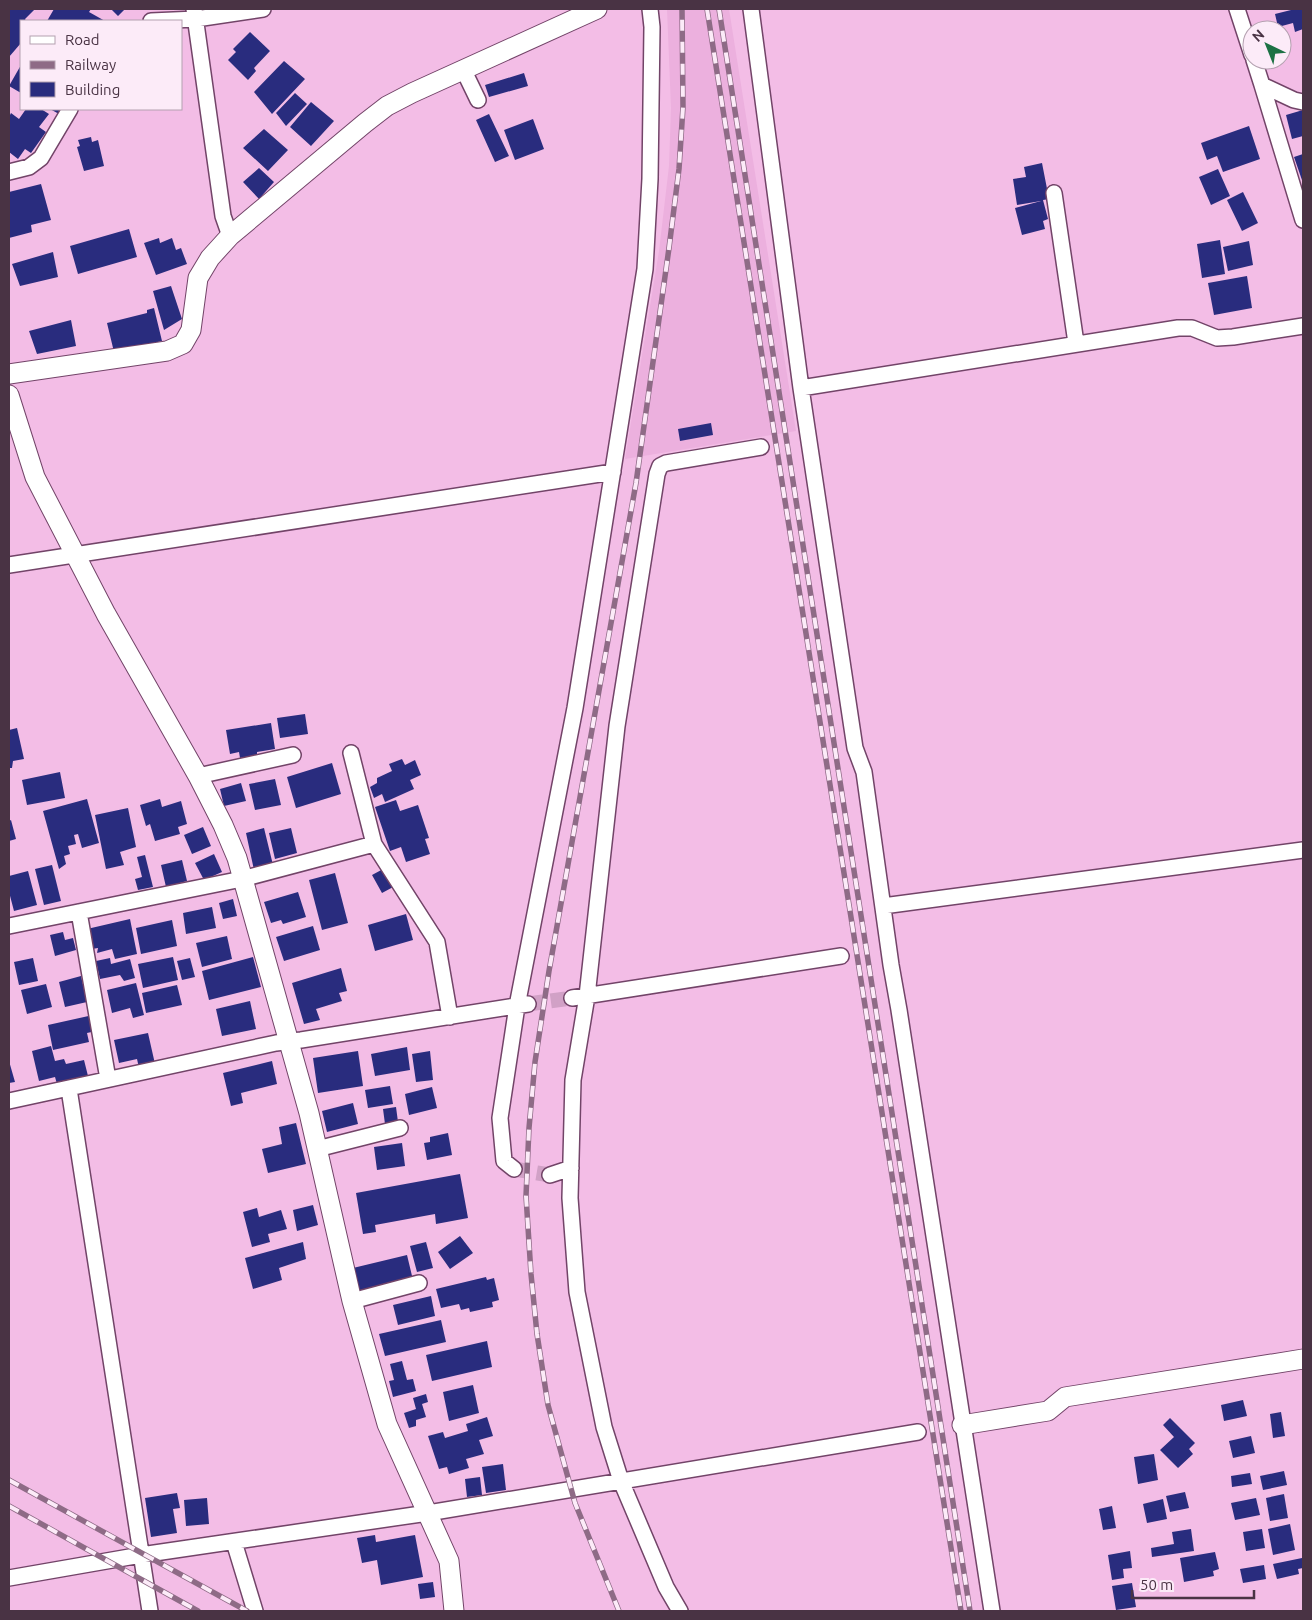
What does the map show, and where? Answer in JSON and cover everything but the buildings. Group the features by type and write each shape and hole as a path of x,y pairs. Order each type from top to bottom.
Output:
{"street":[{"path":"157,20 195,14 263,9"},
{"path":"9,374 166,350 183,344 191,330 198,278 210,258 230,236 387,106 463,69 597,9"},
{"path":"514,1169 504,1161 500,1118 523,1005 575,708 645,269 650,178 652,28 650,9"},
{"path":"751,9 801,388 855,748 864,772 962,1425 992,1611"},
{"path":"1237,9 1242,24"},
{"path":"195,14 223,216 230,236"},
{"path":"463,69 478,100"},
{"path":"1257,70 1303,220"},
{"path":"1262,85 1294,100 1303,102"},
{"path":"9,172 29,167 42,158 69,110"},
{"path":"1054,193 1076,343"},
{"path":"801,388 1178,328 1192,328 1217,338 1303,326"},
{"path":"9,395 35,477 144,684 198,776 237,858 309,1113 352,1301 387,1424 449,1561 452,1610"},
{"path":"680,1611 666,1587 622,1481 604,1427 577,1292 570,1198 573,1080 587,996 616,726 657,474 660,466 666,463 762,448"},
{"path":"9,565 612,472"},
{"path":"351,753 374,844 437,942 450,1017"},
{"path":"198,776 293,755"},
{"path":"9,926 242,879 374,844"},
{"path":"883,906 1303,850"},
{"path":"79,912 108,1079"},
{"path":"572,998 841,956"},
{"path":"9,1101 288,1041 523,1005"},
{"path":"69,1089 150,1611"},
{"path":"317,1149 400,1128"},
{"path":"550,1175 571,1168"},
{"path":"352,1301 419,1283"},
{"path":"962,1425 1048,1411 1065,1397 1303,1359"},
{"path":"9,1578 141,1555 428,1513 918,1432"},
{"path":"234,1542 255,1611"}],"shaded area":[{"path":"667,9 729,9 796,431 625,459 659,251 669,166 671,108"}],"tunnel":[{"path":"528,1004 572,998"},
{"path":"514,1169 550,1175"}],"railway":[{"path":"619,1611 575,1503 548,1405 537,1334 526,1196 529,1128 535,1062 549,971 636,483 669,248 679,169 683,107 682,9"},
{"path":"707,9 961,1611"},
{"path":"719,9 970,1611"},
{"path":"9,1480 247,1611"},
{"path":"9,1506 198,1611"}]}
